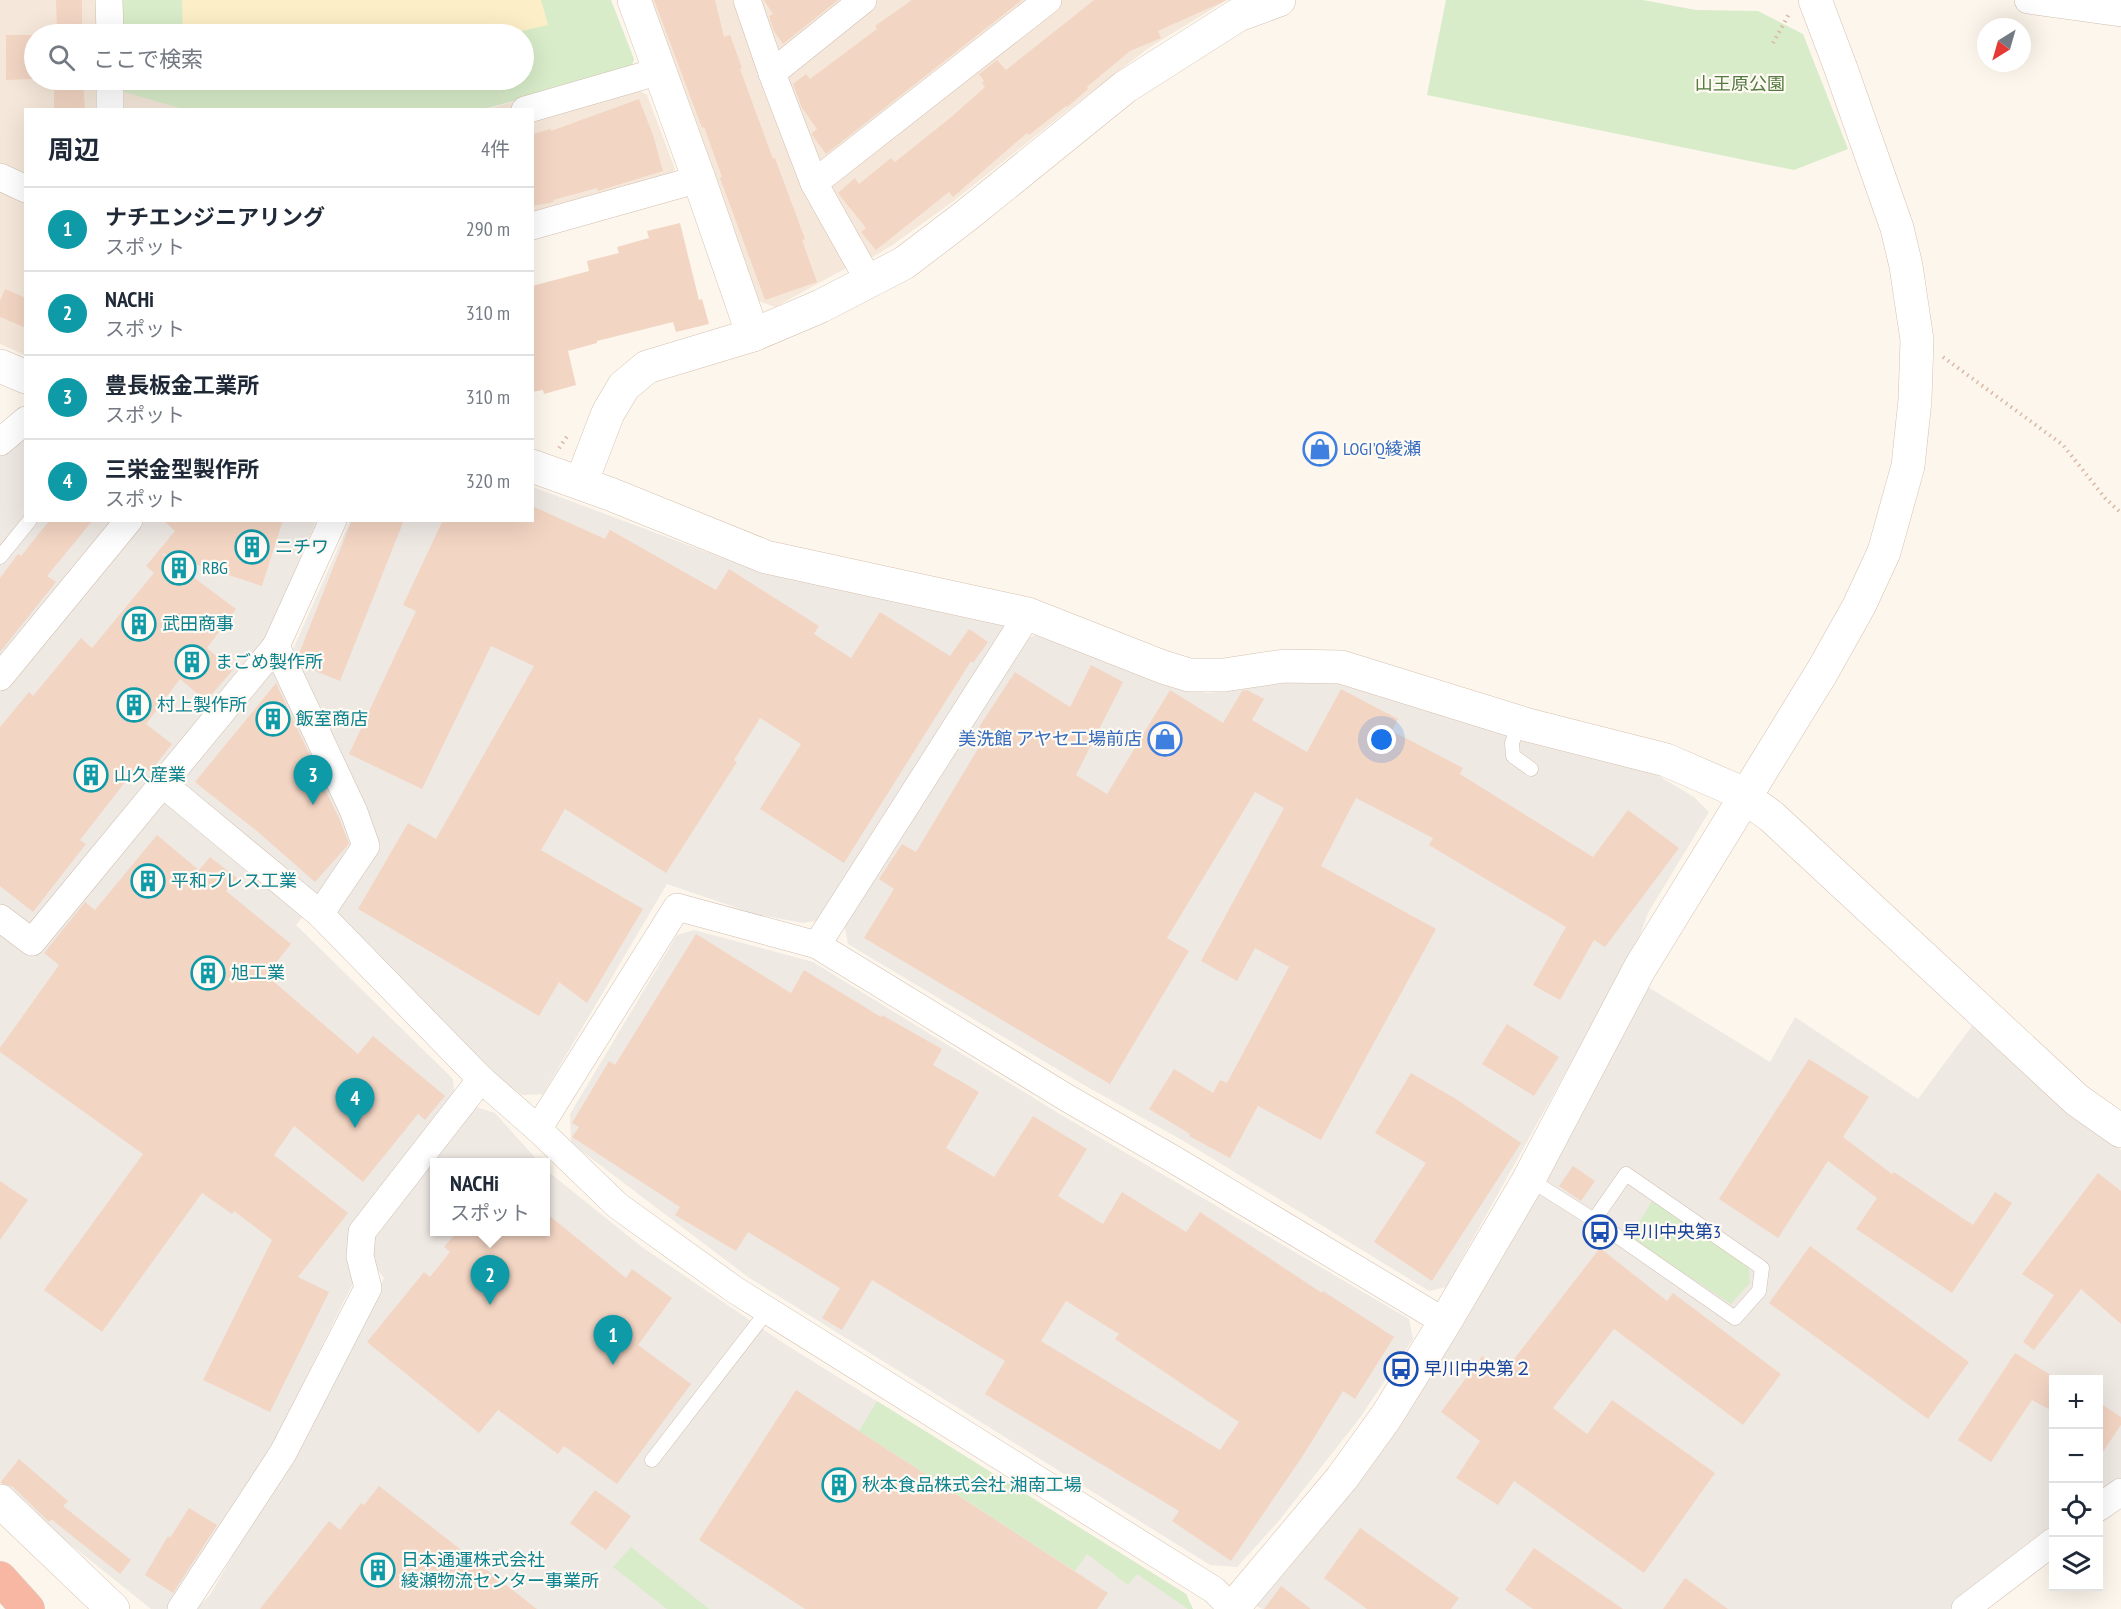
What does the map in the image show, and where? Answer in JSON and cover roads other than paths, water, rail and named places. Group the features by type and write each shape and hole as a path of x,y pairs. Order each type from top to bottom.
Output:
{"highway":[{"path":"0,1578 28,1609"},
{"path":"0,1599 14,1609"}],"street":[{"path":"109,0 110,24"},
{"path":"634,0 753,335"},
{"path":"747,0 814,183 869,281"},
{"path":"772,73 863,0"},
{"path":"814,183 1048,0"},
{"path":"581,483 608,413 624,386 647,367 753,335 821,306 904,263 1125,87 1235,7 1279,0"},
{"path":"162,783 320,914 481,1079 538,1129 618,1206 735,1290 1214,1590 1233,1609 1342,1478 1386,1417 1445,1322 1529,1179 1640,968 1746,798 1854,616 1884,552 1908,466 1915,400 1917,340 1906,266 1897,228 1815,0"},
{"path":"2028,0 2121,13"},
{"path":"532,108 660,71"},
{"path":"0,177 24,188"},
{"path":"534,225 699,179"},
{"path":"0,366 24,376"},
{"path":"0,442 24,422"},
{"path":"534,467 581,483 766,557 1028,614 1163,667 1190,675 1224,675 1284,666 1341,667 1520,722 1666,760 1719,782 1771,816 2077,1100 2121,1131"},
{"path":"0,677 127,522"},
{"path":"0,918 32,942 276,646 332,522"},
{"path":"817,945 1028,614"},
{"path":"276,646 354,812 366,846 320,914"},
{"path":"538,1129 677,908 817,945 1067,1098 1445,1322"},
{"path":"181,1609 283,1453 368,1288 360,1256 362,1232 481,1079"},
{"path":"2103,1505 2121,1492"},
{"path":"0,1501 113,1609"},
{"path":"1965,1609 2049,1545"}],"lane":[{"path":"0,557 28,522"},
{"path":"1520,722 1512,743 1513,756 1531,769"},
{"path":"1529,1179 1594,1220 1735,1318 1759,1291 1762,1268 1626,1174 1594,1220"},
{"path":"652,1460 768,1310"}],"place":[{"name":"LOGI'Q綾瀬","path":"1320,449"},
{"name":"ニチワ","path":"252,547"},
{"name":"RBG","path":"179,568"},
{"name":"武田商事","path":"139,624"},
{"name":"まごめ製作所","path":"192,662"},
{"name":"村上製作所","path":"134,705"},
{"name":"飯室商店","path":"273,719"},
{"name":"美洗館 アヤセ工場前店","path":"1165,739"},
{"name":"山久産業","path":"91,775"},
{"name":"豊長板金工業所","path":"313,805"},
{"name":"平和プレス工業","path":"148,881"},
{"name":"旭工業","path":"208,973"},
{"name":"三栄金型製作所","path":"355,1128"},
{"name":"早川中央第3","path":"1600,1232"},
{"name":"NACHi","path":"490,1305"},
{"name":"ナチエンジニアリング","path":"613,1365"},
{"name":"早川中央第２","path":"1401,1369"},
{"name":"秋本食品株式会社 湘南工場","path":"839,1485"},
{"name":"日本通運株式会社 綾瀬物流センター事業所","path":"378,1570"}],"park label":[{"name":"山王原公園","path":"1740,84"}]}
